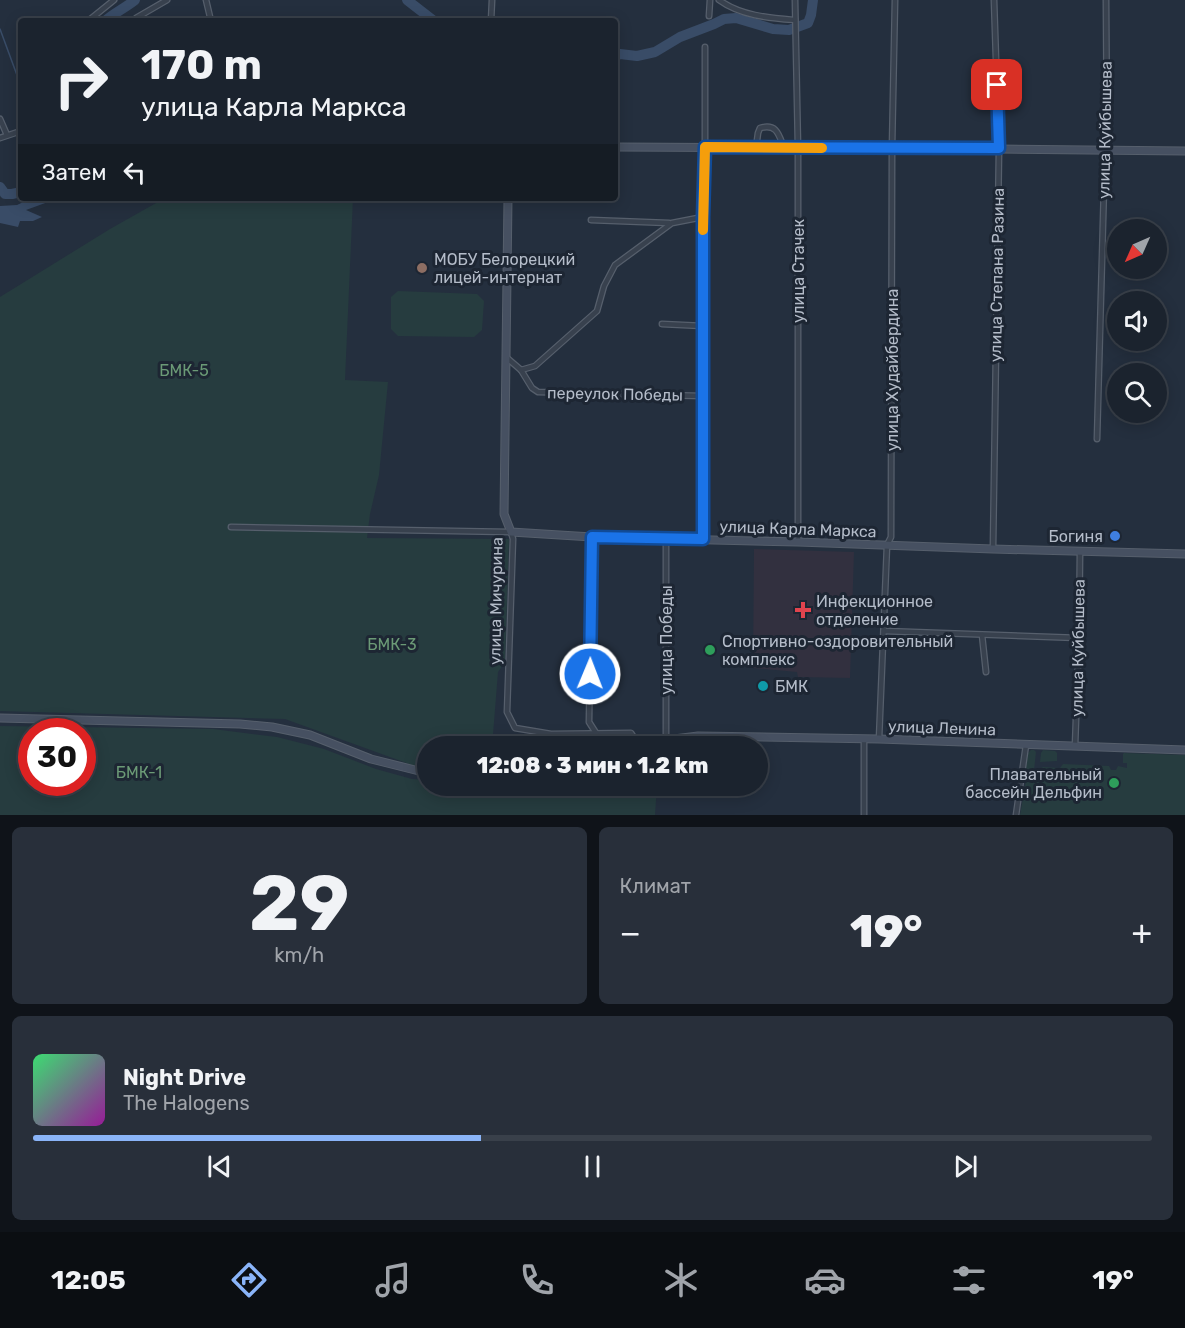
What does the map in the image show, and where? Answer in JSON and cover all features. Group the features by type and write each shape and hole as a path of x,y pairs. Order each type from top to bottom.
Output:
{"street":[{"path":"91,18 114,0"},
{"path":"136,18 167,0"},
{"path":"206,0 210,18"},
{"path":"491,18 492,0"},
{"path":"709,16 710,0"},
{"path":"719,0 727,6 765,18 795,21"},
{"name":"улица Стачек","path":"795,0 798,148 798,542"},
{"name":"улица Худайбердина","path":"879,739 887,545 891,537 892,148 895,0"},
{"name":"улица Степана Разина","path":"993,549 999,148 994,0"},
{"name":"улица Куйбышева","path":"1097,439 1107,135 1106,0"},
{"path":"703,539 705,47"},
{"path":"0,119 7,135"},
{"path":"756,147 760,128 768,126 774,128 784,148"},
{"path":"0,138 18,132"},
{"path":"618,147 1185,151"},
{"name":"улица Мичурина","path":"508,201 504,514 513,538 507,712 515,728 551,734 631,733 633,736"},
{"path":"591,220 664,224 703,217"},
{"path":"521,370 535,366 597,311 604,286 615,266 672,223"},
{"path":"662,324 703,326"},
{"name":"переулок Победы","path":"507,358 521,370 532,388 538,392 703,396"},
{"name":"улица Карла Маркса","path":"231,527 511,532 592,537 1185,554"},
{"path":"592,537 589,722 596,734"},
{"name":"улица Победы","path":"666,539 666,736"},
{"name":"улица Куйбышева","path":"1075,746 1080,550"},
{"path":"884,631 1079,638"},
{"path":"982,635 986,672"},
{"path":"0,718 207,723 272,727 310,735 371,759 417,770"},
{"name":"улица Ленина","path":"768,737 1185,750"},
{"path":"864,739 864,815"},
{"path":"1016,815 1026,745"}],"shaded area":[{"name":"Инфекционное отделение","path":"754,549 854,552 850,678 798,677 797,672 753,668"}],"green space":[{"path":"160,201 353,201 345,380 388,382 379,475 367,538 509,539 505,662 498,672 493,736 417,736 417,765 412,765 285,719 0,711 0,297"},
{"path":"398,291 477,294 484,301 482,330 474,337 398,336 391,329 391,297"},
{"name":"БМК-1","path":"0,726 18,726 18,796 96,796 96,727 213,729 277,737 324,749 376,769 417,779 417,796 656,796 655,815 0,815"},
{"path":"1031,750 1036,752 1034,770 1029,770 1029,778 1034,778 1034,781 1039,781 1040,769 1043,767 1060,768 1063,764 1109,766 1111,770 1116,770 1118,766 1127,768 1127,763 1123,763 1124,753 1185,755 1185,815 1020,815 1028,753"},
{"path":"1043,750 1055,751 1057,761 1040,762"}],"water":[{"path":"26,201 51,201 26,210 42,217 33,221 20,221 18,227 0,223 0,206 17,205"}],"waterway":[{"path":"108,18 135,0"},
{"path":"407,0 430,18"},
{"path":"618,55 637,56 655,52 680,37 724,19 736,18 773,29 789,30 808,23 813,0"},
{"path":"0,29 18,78"},
{"path":"0,187 5,194 18,193"}],"slow traffic":[{"path":"703,230 705,147 822,148"}],"place":[{"name":"МОБУ Белорецкий лицей-интернат","path":"422,268"},
{"name":"Богиня","path":"1115,536"},
{"name":"Инфекционное отделение","path":"803,610"},
{"name":"Спортивно-оздоровительный комплекс","path":"710,650"},
{"name":"БМК","path":"763,686"},
{"name":"Плавательный бассейн Дельфин","path":"1114,783"}],"route":[{"path":"590,674 592,537 703,539 705,147 999,148 997,85"}],"park label":[{"name":"БМК-5","path":"184,370"},
{"name":"БМК-3","path":"392,644"}]}
